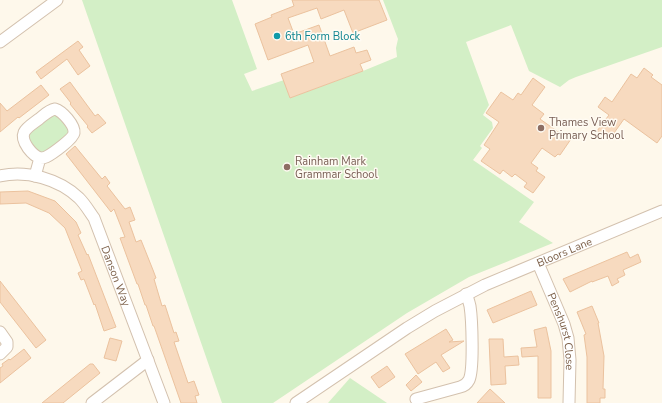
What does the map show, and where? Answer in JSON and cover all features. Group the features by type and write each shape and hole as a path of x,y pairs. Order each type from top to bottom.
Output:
{"street":[{"path":"0,42 57,0"},
{"path":"55,109 64,114 73,126 74,132 72,138 46,157 40,158 34,155 23,141 22,137 28,128 50,110 55,109"},
{"path":"35,176 40,158"},
{"name":"Danson Way","path":"0,176 6,174 21,174 35,176 58,184 78,198 94,218 164,403"},
{"name":"Bloors Lane","path":"296,403 407,328 466,294 662,211"},
{"name":"Penshurst Close","path":"538,263 564,324 568,338 570,360 569,403"},
{"path":"416,399 460,387 466,384 470,379 472,370 471,321 470,304 466,294"},
{"path":"0,332 7,342 7,347 0,354"},
{"path":"92,403 148,360"}],"green space":[{"name":"Rainham Mark Grammar School","path":"82,0 232,0 257,69 244,74 252,91 284,80 290,98 397,57 396,48 398,39 383,0 662,0 662,47 576,77 560,87 529,71 511,25 466,42 489,105 483,115 492,122 493,128 480,146 482,148 473,160 534,202 519,222 553,243 469,277 407,313 273,403 222,403"},
{"path":"54,112 70,126 70,135 41,154 30,143 28,133"},
{"path":"350,378 387,403 328,403"}],"building":[{"path":"292,0 379,0 387,20 353,33 344,10 321,19 317,8 288,18 294,34 319,25 330,56 354,47 356,53 367,50 371,60 360,64 363,71 290,98 281,74 314,62 308,45 268,60 255,24 272,17 271,15 294,6"},
{"path":"78,41 83,47 79,50 90,66 78,75 67,59 41,79 36,72"},
{"path":"644,68 653,75 651,77 662,85 662,136 657,143 624,119 609,140 597,131 609,115 598,107 605,97 612,102 631,74 637,78"},
{"path":"533,78 545,87 532,105 544,114 540,119 561,134 562,132 571,139 560,155 558,154 555,157 542,148 531,163 538,168 536,171 545,177 533,193 524,187 527,183 515,174 512,177 503,170 500,174 481,161 490,149 484,145 499,122 486,113 501,92 513,100 518,93 521,95"},
{"path":"70,82 95,116 98,114 106,123 92,133 60,89"},
{"path":"41,85 49,95 0,132 0,103 7,111"},
{"path":"75,146 102,179 105,176 110,183 107,186 125,209 130,207 135,220 129,222 136,242 141,240 153,270 156,278 154,279 162,306 165,305 174,333 176,332 179,341 174,342 188,383 194,381 199,395 195,396 197,403 181,403 154,326 120,238 125,237 114,209 111,212 66,154"},
{"path":"28,191 55,201 76,222 81,233 78,235 87,255 88,254 116,327 104,331 95,304 94,305 84,279 81,280 78,273 82,271 65,228 49,213 26,203 0,204 0,192"},
{"path":"627,252 630,258 638,254 641,262 623,270 625,275 617,279 619,282 612,286 608,276 592,281 570,292 563,279"},
{"path":"0,281 46,340 36,348 0,302"},
{"path":"531,291 537,305 493,323 487,310"},
{"path":"592,306 599,323 604,356 603,389 605,389 605,398 600,398 600,403 587,403 587,357 584,335 586,334 577,312"},
{"path":"546,327 551,351 551,398 538,398 538,356 522,357 521,348 537,347 534,330"},
{"path":"446,329 453,340 449,342 464,341 441,355 450,368 443,372 436,362 418,374 405,354"},
{"path":"110,338 122,341 116,361 104,358"},
{"path":"489,339 503,339 504,357 518,356 519,365 505,366 506,384 491,385"},
{"path":"24,349 31,358 0,383 0,368 3,366 2,364 9,359 10,360"},
{"path":"90,364 93,364 100,373 63,403 42,403"},
{"path":"387,366 395,377 379,388 371,377"},
{"path":"416,375 422,382 411,391 406,385"},
{"path":"490,389 505,403 477,403"}],"place":[{"name":"6th Form Block","path":"277,36"},
{"name":"Thames View Primary School","path":"541,128"},
{"name":"Rainham Mark Grammar School","path":"287,167"}]}
